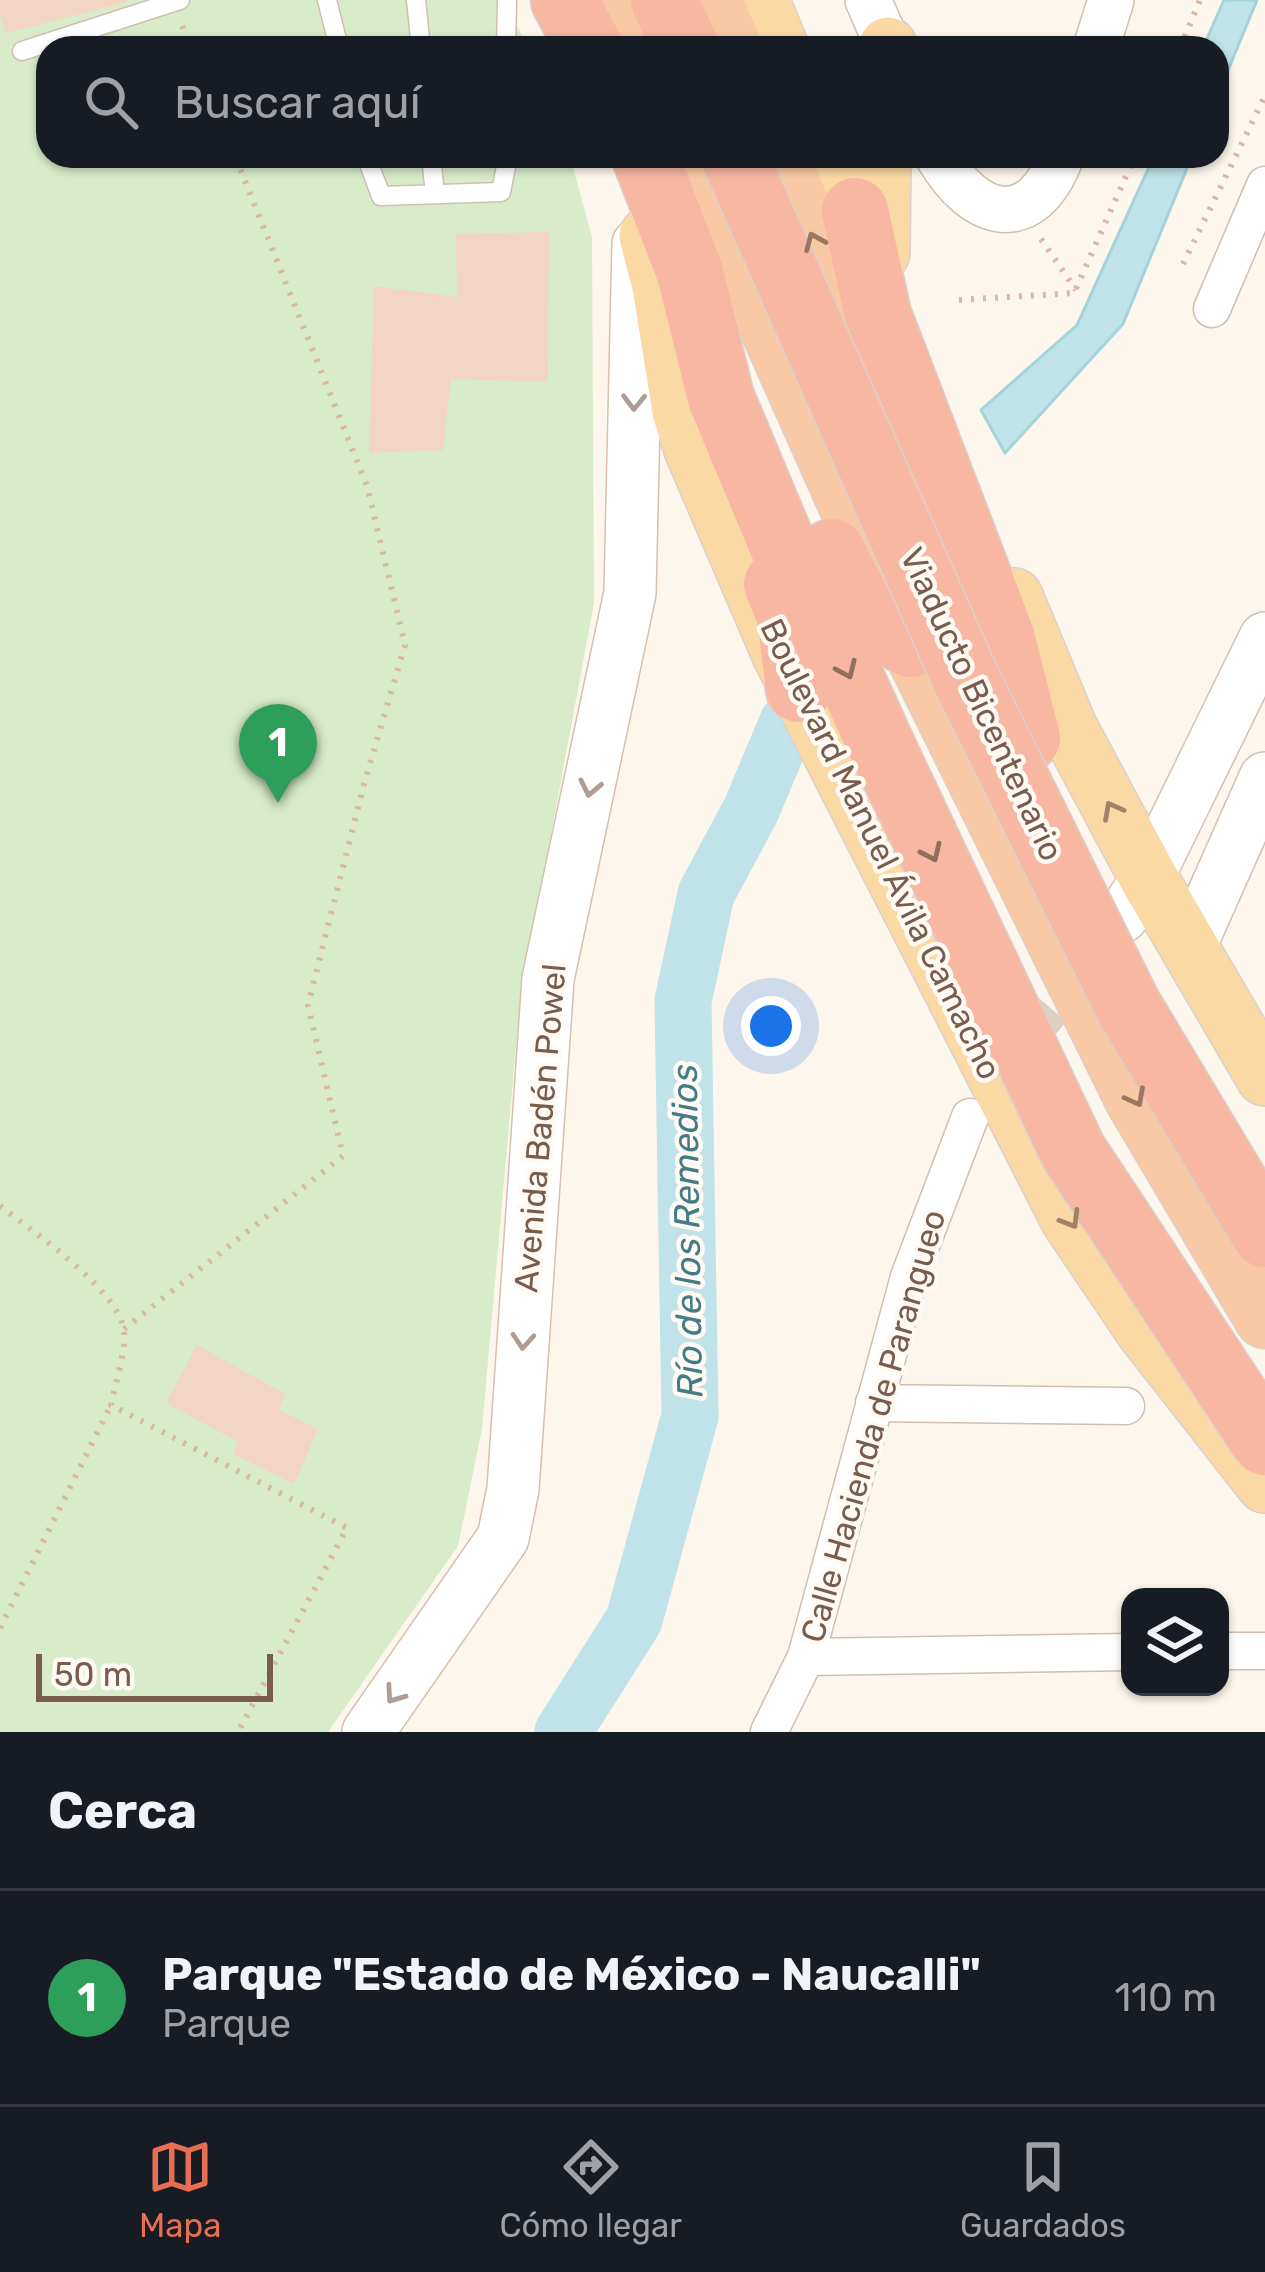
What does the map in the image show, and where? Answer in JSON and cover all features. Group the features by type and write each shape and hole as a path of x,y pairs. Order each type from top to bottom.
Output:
{"highway":[{"path":"560,0 582,36"},
{"path":"598,0 612,36"},
{"path":"625,0 641,36"},
{"path":"664,0 680,36"},
{"path":"711,0 727,36"},
{"path":"641,168 690,273 721,398 753,448 882,747 1073,1151 1265,1442"},
{"path":"699,168 911,644 1136,1100 1265,1318"},
{"name":"Viaducto Bicentenario","path":"739,168 965,677 1127,1006 1265,1234"},
{"path":"783,168 1027,738 1094,881 1149,985 1265,1178"},
{"path":"855,174 878,315 1001,636 1027,738"},
{"path":"802,566 878,627 911,644"},
{"path":"800,689 790,616 802,566"}],"main road":[{"path":"560,0 571,36"},
{"path":"760,0 775,36"},
{"name":"Boulevard Manuel Ávila Camacho","path":"641,168 681,411 693,449 800,689 1070,1220 1145,1331 1265,1484"},
{"name":"Avenida Badén Powel","path":"368,1732 503,1538 513,1490 548,979 629,593 641,168"},
{"path":"855,174 881,275 1068,727 1129,900 1190,950 1265,1077"},
{"path":"1129,900 1265,638"},
{"path":"1190,950 1265,778"}],"street":[{"path":"1100,36 1111,0"},
{"path":"946,168 964,194 980,206 1009,208 1038,197 1056,168"},
{"path":"1212,309 1265,185"},
{"name":"Calle Hacienda de Parangueo","path":"769,1732 806,1657 909,1277 992,1062"},
{"path":"874,1403 1126,1406"},
{"path":"1229,1652 1265,1651"},
{"path":"806,1657 1121,1652"}],"lane":[{"path":"68,36 180,0"},
{"path":"327,0 336,36"},
{"path":"416,0 420,36"},
{"path":"506,36 507,0"},
{"path":"22,51 36,46"},
{"path":"370,168 381,196 501,192 506,168"},
{"path":"432,168 434,194"}],"path":[{"path":"1185,36 1201,0"},
{"path":"1183,264 1265,96"},
{"path":"124,1329 343,1156 308,1005 405,645 367,486 240,168"},
{"path":"1076,290 1131,168"},
{"path":"1009,208 1076,290"},
{"path":"959,300 1076,290"},
{"path":"0,1206 104,1293 124,1329 111,1405 0,1628"},
{"path":"111,1405 347,1528 238,1732"}],"green space":[{"path":"0,0 506,0 522,36 36,36 36,168 573,168 592,237 594,603 520,1002 482,1429 458,1546 328,1732 0,1732"}],"water":[{"path":"1224,0 1257,0 1229,68 1229,36 1208,36"},
{"path":"1149,168 1187,168 1123,324 1005,453 981,410 1077,325"}],"building":[{"path":"0,0 127,0 127,2 6,33"},
{"path":"549,232 548,382 451,379 443,450 369,453 374,286 457,297 456,234"},
{"path":"197,1345 285,1394 279,1410 318,1429 294,1484 233,1454 238,1442 166,1403"}],"waterway":[{"name":"Río de los Remedios","path":"563,1732 634,1620 690,1416 683,1001 706,894 751,810 788,722"}],"tunnel":[{"path":"1006,1030 1088,938"},
{"path":"1014,1044 1098,945"}],"place":[{"name":"Parque \"Estado de México - Naucalli\"","path":"278,803"}]}
